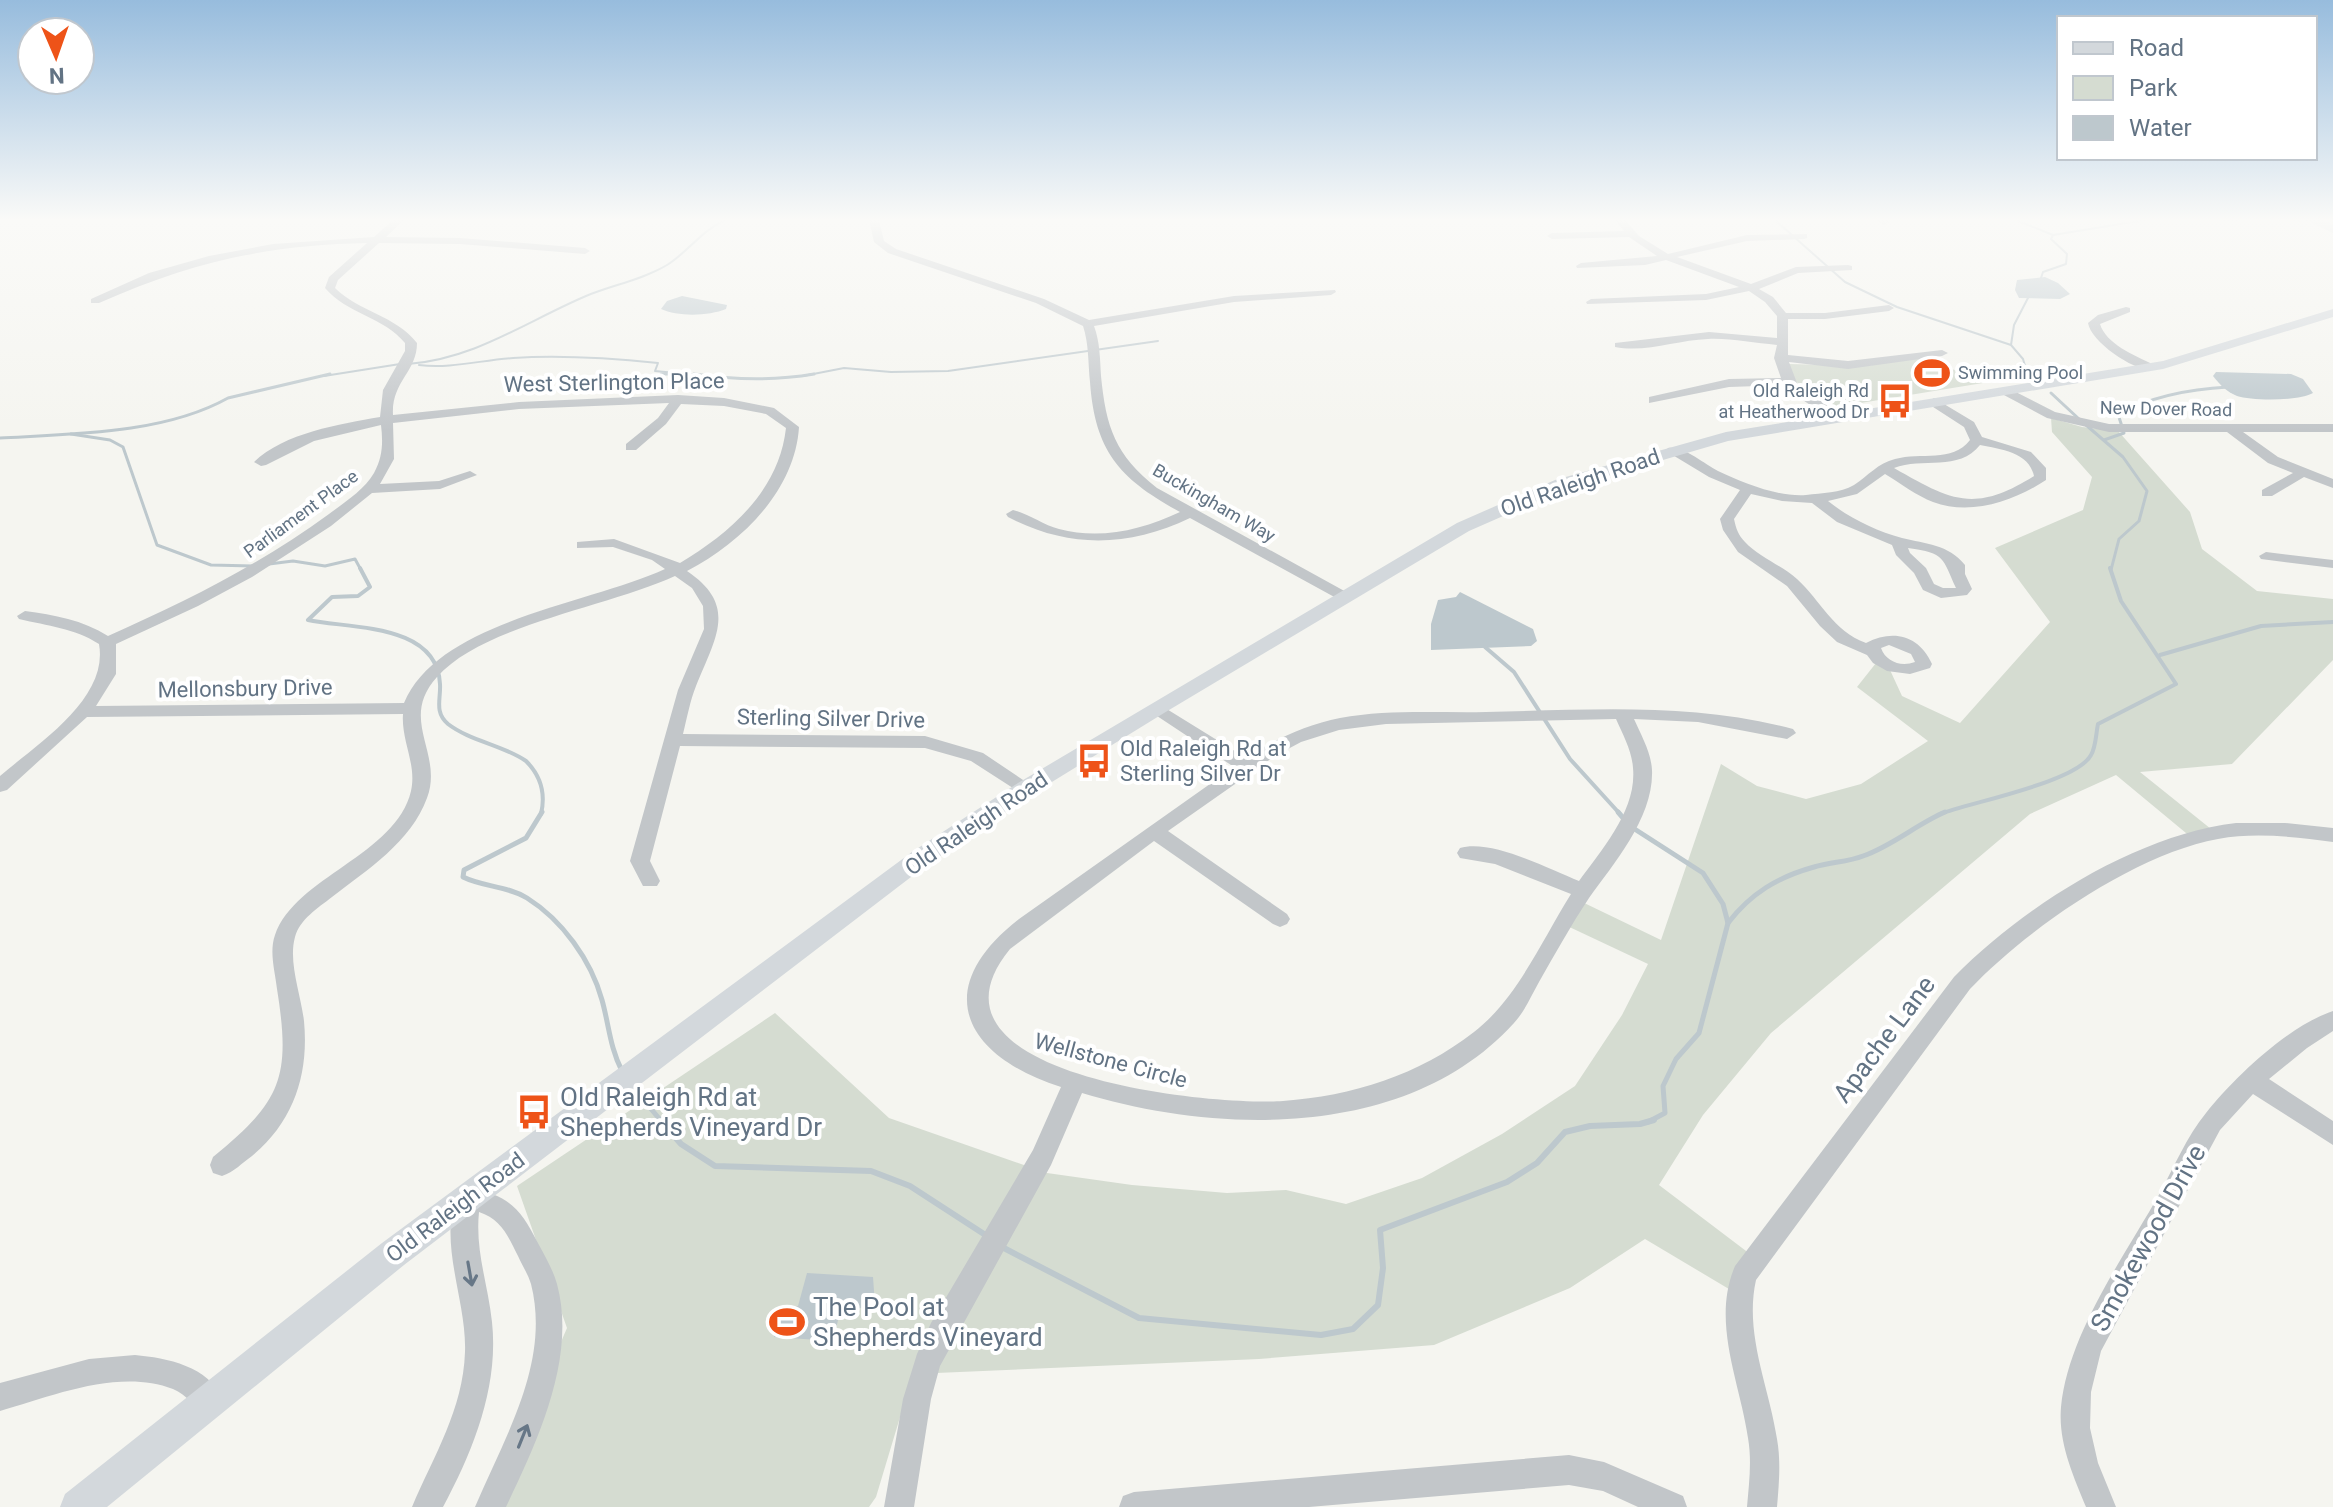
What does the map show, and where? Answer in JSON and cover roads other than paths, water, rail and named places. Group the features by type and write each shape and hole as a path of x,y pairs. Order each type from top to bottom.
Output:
{"main road":[{"name":"Old Raleigh Road","path":"78,1507 468,1197 920,858 1026,788 1343,596 1509,504 1561,484 1673,451 1835,417 2006,391 2216,353 2286,326 2333,313"}],"street":[{"path":"95,301 117,290"},
{"name":"Parliament Place","path":"107,642 238,580 299,542 369,489 388,457 391,438 386,411 388,394 409,359 411,343 394,326 340,298 332,290"},
{"path":"1008,290 1040,301 1088,324 1234,299 1331,292"},
{"path":"1591,302 1696,298 1737,290"},
{"path":"1753,290 1774,303 1783,316 1780,358 1789,381 1835,417"},
{"path":"1783,316 1825,316 1889,308"},
{"path":"2126,310 2097,320 2095,330 2123,355 2148,367"},
{"name":"Buckingham Way","path":"1088,324 1104,436 1136,479 1189,513 1343,596"},
{"path":"1619,345 1641,345 1709,335 1781,342"},
{"path":"1780,358 1848,365 1942,353"},
{"path":"1653,400 1729,383 1789,381"},
{"name":"New Dover Road","path":"2006,391 2051,415 2095,426 2127,429 2333,428"},
{"path":"631,447 662,421 678,399"},
{"name":"West Sterlington Place","path":"261,462 310,438 389,419 517,405 678,399 767,407 785,415 791,422 793,431 772,488 760,506 732,534 677,569 620,593 472,643 430,673 409,708"},
{"path":"1884,468 1937,499 1971,505 2024,488 2041,477 2038,466 2027,456 1977,440 1969,425 1934,402"},
{"path":"2230,428 2273,460 2333,484"},
{"path":"1673,451 1710,473 1747,489 1781,496 1814,497 1857,488 1884,468 1910,460 1958,456 1970,450 1977,440"},
{"path":"2267,493 2302,473"},
{"path":"369,489 440,485 470,475"},
{"path":"1747,489 1728,514 1727,523 1734,540 1792,584 1817,616 1837,635 1872,651"},
{"path":"1814,497 1842,519 1899,542"},
{"path":"1013,514 1052,531 1106,539 1147,533 1189,513"},
{"path":"582,545 625,545 677,569 703,590 713,617 708,643 686,690 640,861 650,881"},
{"path":"2266,556 2333,564"},
{"path":"0,786 81,712 106,679 110,655 107,642 70,623 25,616"},
{"path":"222,1165 262,1130 274,1115 292,1071 296,1035 282,949 289,925 307,905 389,838 417,801 422,770 409,708"},
{"name":"Mellonsbury Drive","path":"81,712 409,708"},
{"path":"1157,708 1247,767"},
{"name":"Wellstone Circle","path":"1623,714 1638,750 1642,782 1629,820 1511,1012 1463,1053 1412,1083 1365,1097 1281,1111 1229,1111 1183,1106 1076,1080 1021,1061 1003,1049 983,1027 977,997 979,983 991,955 1003,943 1247,767 1294,738 1333,725 1410,719 1623,714 1716,718 1787,733"},
{"name":"Sterling Silver Drive","path":"672,740 925,742 977,757 1026,788"},
{"name":"Apache Lane","path":"1762,1507 1763,1441 1743,1347 1739,1295 1744,1275 1962,983 1997,948 2068,900 2155,852 2180,842 2208,834 2257,829 2333,835"},
{"path":"1155,832 1280,919"},
{"path":"1467,853 1498,857 1584,891"},
{"name":"Smokewood Drive","path":"2101,1507 2081,1460 2073,1420 2077,1384 2089,1346 2199,1144 2227,1104 2299,1041 2333,1020"},
{"path":"899,1507 917,1399 927,1364 941,1333 1042,1157 1076,1080"},
{"path":"2251,1080 2333,1134"},
{"path":"427,1507 452,1462 467,1426 474,1394 479,1331 464,1243 468,1197 500,1206 512,1219 545,1288 545,1346 535,1405 490,1507"},
{"path":"0,1397 97,1372 142,1369 181,1377 209,1400"},
{"path":"1134,1507 1362,1497 1569,1470 1604,1477 1672,1507"}],"water":[{"path":"2015,290 2066,290 2070,294 2060,299 2019,298"},
{"path":"682,296 727,305 726,309 702,314 661,309 667,301"},
{"path":"2216,372 2291,374 2303,379 2313,393 2287,399 2244,398 2224,388 2213,376"},
{"path":"1460,592 1533,629 1537,641 1531,646 1431,650 1431,624 1438,600 1456,597"},
{"path":"807,1273 873,1277 875,1305 840,1312 833,1341 774,1337 774,1314 798,1306"}],"waterway":[{"path":"408,364 432,361 478,347 602,290"},
{"path":"1862,290 1897,307 2011,345"},
{"path":"2011,345 2014,325 2029,296"},
{"path":"812,374 844,368 891,372 948,371 1158,341"},
{"path":"2011,345 2023,359 2028,376"},
{"path":"419,365 454,365 531,357 586,358 658,363 655,371 707,376"},
{"path":"324,376 400,364"},
{"path":"0,438 87,433 147,425 176,419 228,398 330,374"},
{"path":"661,374 676,374"},
{"path":"694,374 754,379 812,374"},
{"path":"803,376 812,374"},
{"path":"2104,440 2124,433 2118,414 2144,402 2172,394 2228,387"},
{"path":"2051,393 2079,419"},
{"path":"2086,425 2123,457 2147,491 2139,521 2119,539 2111,570"},
{"path":"71,434 110,440 123,447 157,545 211,565 253,566"},
{"path":"269,564 293,561 325,566 355,559 361,570"},
{"path":"360,568 370,587 358,596 332,597 308,620 389,632 408,639 424,650 435,664 440,684 441,715 448,724 466,735 526,761 541,785 541,814"},
{"path":"1943,813 2066,774 2082,765 2091,755 2098,724 2176,684 2121,601 2110,568"},
{"path":"2160,655 2261,626 2333,622"},
{"path":"1485,642 1485,647 1514,672 1570,759 1620,814"},
{"path":"1618,812 1624,819"},
{"path":"1728,923 1746,903 1777,881 1814,867 1874,852 1943,813"},
{"path":"541,814 526,838 464,870 463,877 527,898 552,918 574,942 597,985 622,1071"},
{"path":"1633,828 1703,873 1723,904 1728,923"},
{"path":"1649,1121 1665,1113 1663,1086 1676,1059 1699,1033 1728,923"},
{"path":"631,1085 662,1122"},
{"path":"660,1120 681,1144 715,1166 871,1171 910,1186 987,1236"},
{"path":"1649,1121 1654,1120"},
{"path":"1000,1246 1139,1318 1321,1335 1353,1329 1378,1305 1383,1268 1380,1230 1507,1182 1537,1163 1565,1132 1590,1126 1649,1121"}],"place":[{"name":"Swimming Pool","path":"1932,373"},
{"name":"Old Raleigh Rd at Heatherwood Dr","path":"1895,401"},
{"name":"Old Raleigh Rd at Sterling Silver Dr","path":"1094,761"},
{"name":"Old Raleigh Rd at Shepherds Vineyard Dr","path":"534,1112"},
{"name":"The Pool at Shepherds Vineyard","path":"787,1322"}]}
